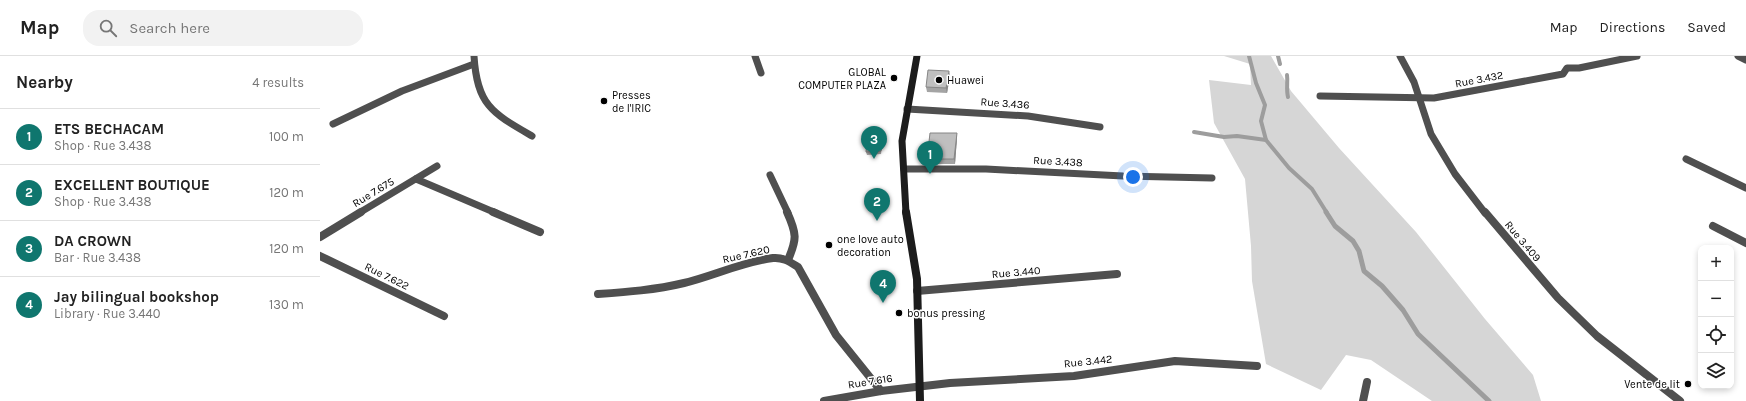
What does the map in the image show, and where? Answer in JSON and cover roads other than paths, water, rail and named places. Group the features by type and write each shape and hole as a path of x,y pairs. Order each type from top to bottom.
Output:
{"main road":[{"path":"917,56 902,141 905,204 917,292 921,387 920,401"}],"street":[{"path":"474,56 475,81 480,96 491,110 532,136"},
{"path":"755,56 761,73"},
{"name":"Rue 3.409","path":"1400,56 1420,99 1431,134 1455,174 1486,214 1558,298 1597,336 1680,401"},
{"name":"Rue 3.432","path":"1320,96 1420,99 1449,96 1563,74 1567,68 1579,68 1637,56"},
{"path":"1738,56 1746,60"},
{"path":"333,124 402,92 474,64"},
{"name":"Rue 3.436","path":"907,109 970,111 1038,117 1100,127"},
{"path":"1686,159 1746,188"},
{"name":"Rue 7.675","path":"320,237 436,166"},
{"name":"Rue 3.438","path":"904,169 990,168 1149,177 1177,176 1212,178"},
{"path":"770,174 793,224 796,241 788,260 798,267 836,335 881,391"},
{"path":"416,179 540,232"},
{"path":"1713,226 1746,243"},
{"name":"Rue 7.622","path":"320,256 444,316"},
{"name":"Rue 7.620","path":"598,294 684,283 736,266 774,258 788,260"},
{"name":"Rue 3.440","path":"917,292 1117,274"},
{"name":"Rue 3.442","path":"921,387 956,382 1074,376 1175,361 1257,366"},
{"path":"1362,401 1367,382"},
{"name":"Rue 7.616","path":"824,401 881,391 921,387"}],"waterway":[{"path":"1249,56 1256,83 1265,105 1261,121 1266,140"},
{"path":"1278,56 1280,64"},
{"path":"1287,75 1288,97"},
{"path":"1194,132 1224,137 1237,136 1266,140"},
{"path":"1266,140 1289,168 1312,189 1327,213"},
{"path":"1326,212 1335,226 1353,241 1359,251 1364,271 1382,286 1403,310 1418,334 1489,401"}],"place":[{"name":"GLOBAL COMPUTER PLAZA","path":"894,78"},
{"name":"Huawei","path":"939,80"},
{"name":"Presses de l'IRIC","path":"604,101"},
{"name":"DA CROWN","path":"874,159"},
{"name":"ETS BECHACAM","path":"930,174"},
{"name":"EXCELLENT BOUTIQUE","path":"877,221"},
{"name":"one love auto decoration","path":"829,245"},
{"name":"Jay bilingual bookshop","path":"883,303"},
{"name":"bonus pressing","path":"899,313"},
{"name":"Vente de lit","path":"1688,384"}]}
